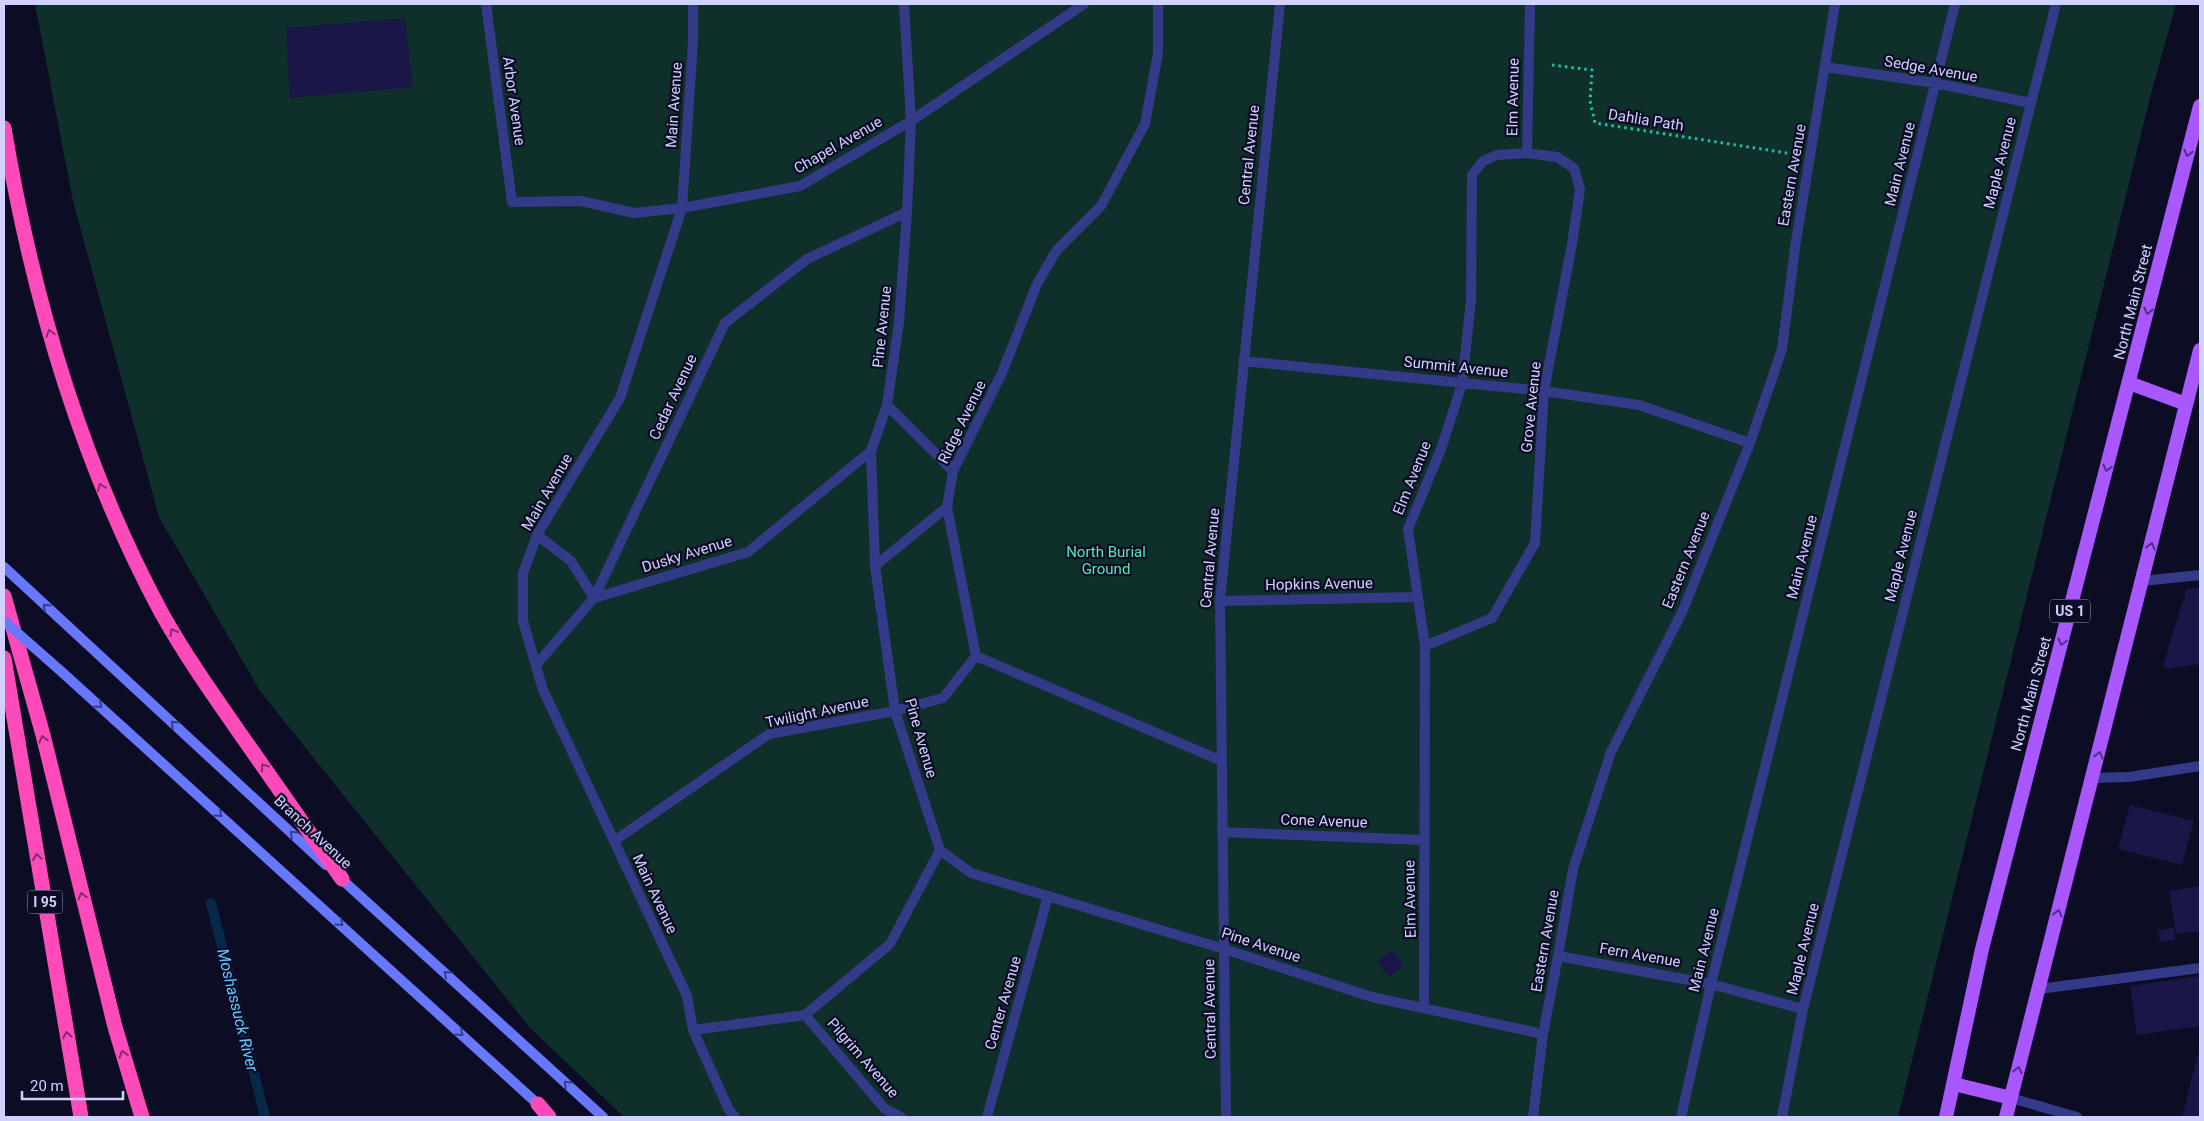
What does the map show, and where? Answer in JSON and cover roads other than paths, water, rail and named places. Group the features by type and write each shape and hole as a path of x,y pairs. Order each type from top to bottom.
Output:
{"highway":[{"path":"4,128 24,235 44,312 74,413 94,469 115,518 158,604 189,658 342,879"},
{"path":"4,596 42,735 115,1027 142,1117"},
{"name":"I 95","path":"4,658 81,1117"},
{"path":"538,1104 550,1117"}],"main road":[{"name":"North Main Street","path":"1946,1117 1982,949 2200,106"},
{"path":"2006,1117 2200,350"},
{"path":"2129,383 2186,404"},
{"name":"Branch Avenue","path":"4,567 603,1117"},
{"path":"4,620 538,1104"},
{"path":"1954,1084 2010,1098"}],"street":[{"name":"Arbor Avenue","path":"486,4 512,202"},
{"name":"Main Avenue","path":"693,4 693,41 682,208 620,398 537,534 523,573 523,621 543,690 687,996 693,1030 729,1110 735,1117"},
{"name":"Pine Avenue","path":"904,4 911,121 907,212 899,322 887,405 871,451 875,566 895,711 940,850 971,873 1224,949 1372,997 1543,1034"},
{"name":"Chapel Avenue","path":"512,202 581,201 634,213 682,208 800,186 911,121 1084,4"},
{"name":"Ridge Avenue","path":"976,656 947,508 953,471 1002,373 1038,284 1056,251 1101,206 1145,124 1158,53 1158,4"},
{"name":"Central Avenue","path":"1226,1117 1220,601 1280,4"},
{"name":"Elm Avenue","path":"1424,1007 1425,646 1408,530 1441,449 1462,384 1471,300 1472,175 1483,161 1497,155 1527,153 1530,4"},
{"name":"Eastern Avenue","path":"1533,1117 1543,1034 1573,870 1611,752 1683,610 1750,443 1782,349 1796,241 1835,4"},
{"name":"Main Avenue","path":"1680,1117 1711,984 1955,4"},
{"name":"Maple Avenue","path":"1782,1117 1803,1009 2056,4"},
{"name":"Sedge Avenue","path":"1825,67 1935,83 2031,103"},
{"name":"Grove Avenue","path":"1425,646 1492,618 1535,543 1544,390 1572,244 1580,189 1574,168 1556,158 1527,153"},
{"name":"Cedar Avenue","path":"536,665 594,598 725,323 807,259 907,212"},
{"name":"Summit Avenue","path":"1243,361 1462,384 1544,390 1639,405 1750,443"},
{"path":"887,405 953,471"},
{"name":"Dusky Avenue","path":"594,598 748,552 871,451"},
{"path":"875,566 947,508"},
{"path":"537,534 571,561 594,598"},
{"path":"2142,581 2200,575"},
{"name":"Hopkins Avenue","path":"1220,601 1418,596"},
{"path":"976,656 1222,761"},
{"name":"Twilight Avenue","path":"614,841 769,734 895,711 943,698 976,656"},
{"path":"2093,778 2129,777 2200,766"},
{"name":"Cone Avenue","path":"1222,832 1424,840"},
{"path":"693,1030 805,1014 890,944 940,850"},
{"name":"Center Avenue","path":"987,1117 1048,896"},
{"name":"Fern Avenue","path":"1558,956 1711,984 1803,1009"},
{"path":"2039,989 2200,968"},
{"name":"Pilgrim Avenue","path":"805,1014 886,1109 901,1117"},
{"path":"2010,1098 2077,1117"}],"waterway":[{"name":"Moshassuck River","path":"211,903 265,1117"}],"park label":[{"name":"North Burial Ground","path":"1106,560"}]}
